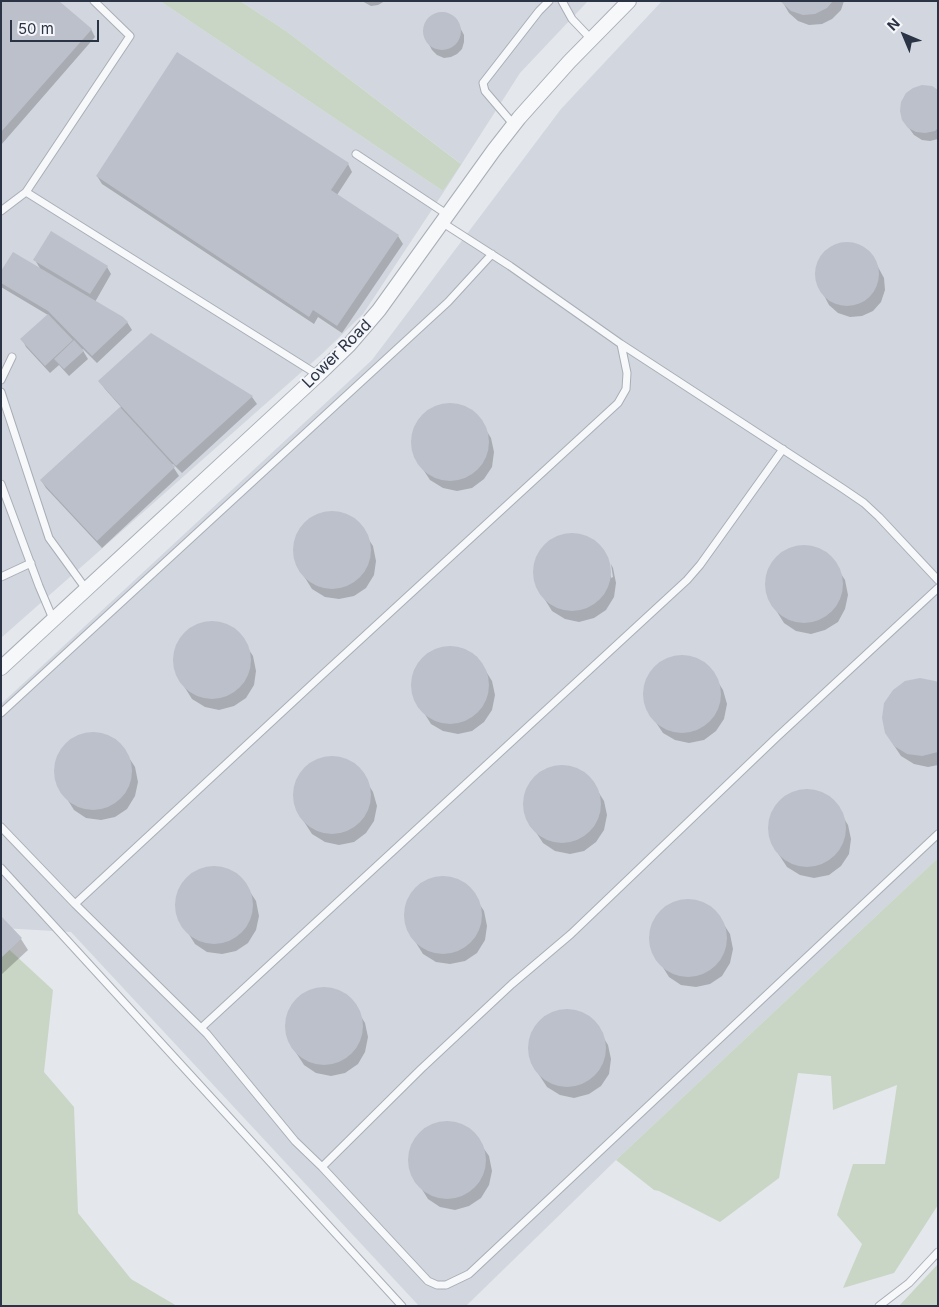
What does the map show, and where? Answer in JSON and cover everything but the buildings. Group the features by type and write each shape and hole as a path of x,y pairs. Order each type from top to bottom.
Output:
{"street":[{"name":"Lower Road","path":"1,668 349,345 379,310 514,124 541,92 629,1"}],"lane":[{"path":"1,211 26,192 130,36 94,1"},
{"path":"514,124 484,92 483,83 538,11 548,1"},
{"path":"562,1 572,19 591,40"},
{"path":"356,154 492,254 621,344 864,504 879,517 938,580"},
{"path":"26,192 318,375"},
{"path":"1,713 448,302 492,254"},
{"path":"75,904 618,403 626,389 627,373 621,344"},
{"path":"1,380 12,357"},
{"path":"1,392 49,538 86,589"},
{"path":"201,1028 687,580 700,566 783,449"},
{"path":"1,484 53,620"},
{"path":"1,577 31,563"},
{"path":"322,1167 428,1062 512,984 571,934 777,737 938,588"},
{"path":"1,827 75,904 201,1028 295,1141 322,1167 428,1281 437,1285 446,1285 469,1274 938,834"},
{"path":"1,868 402,1306"},
{"path":"879,1306 909,1283 938,1252"}],"shaded area":[{"path":"1,1 160,1 443,191 460,163 286,31 240,1 588,1 520,73 363,314 323,353 1,638"},
{"path":"662,1 938,1 938,858 616,1160 466,1306 419,1306 71,932 1,928 1,704 372,360 561,109"}],"green space":[{"path":"160,1 240,1 286,31 461,164 443,191"},
{"path":"938,858 938,1205 894,1273 843,1288 862,1244 837,1215 853,1164 885,1164 897,1085 833,1110 831,1076 798,1073 779,1178 720,1222 654,1190 616,1160"},
{"path":"1,942 53,990 44,1072 74,1107 78,1213 131,1279 177,1306 1,1306"},
{"path":"938,1264 938,1306 899,1306"}]}
